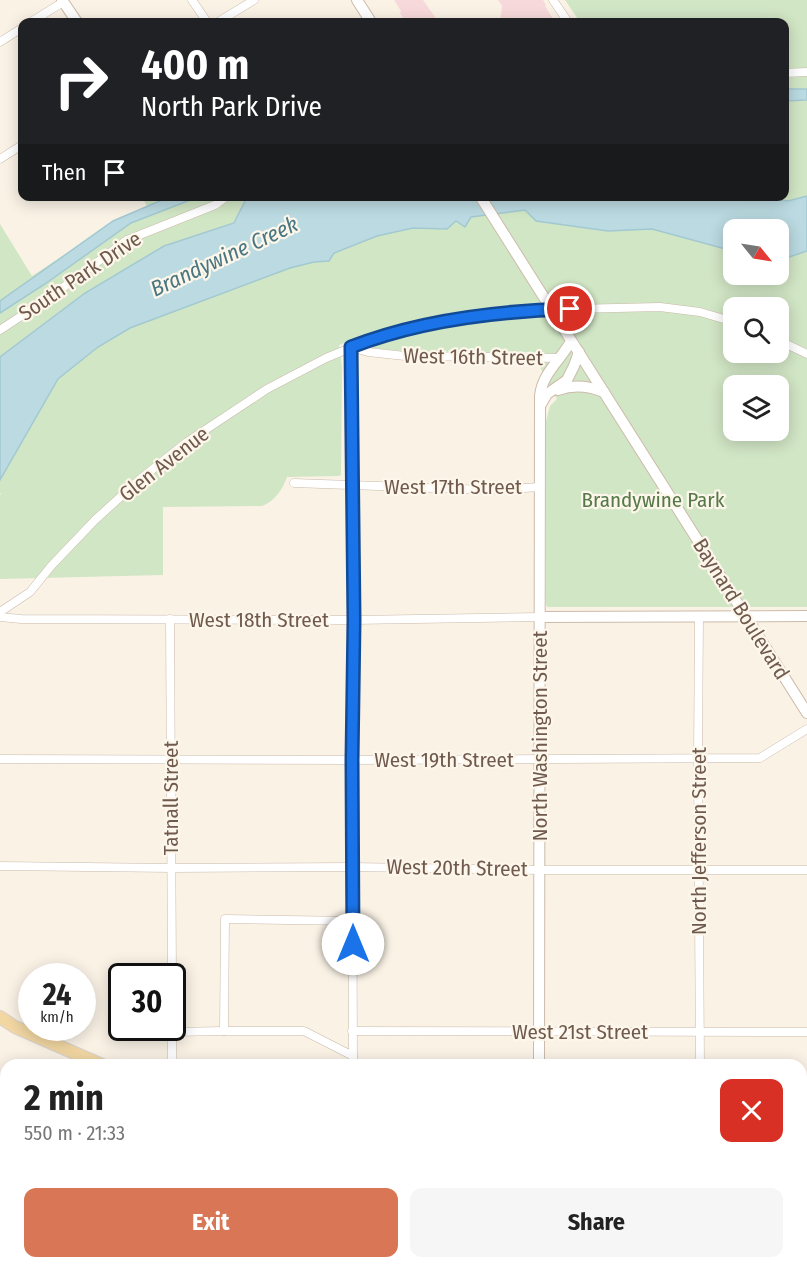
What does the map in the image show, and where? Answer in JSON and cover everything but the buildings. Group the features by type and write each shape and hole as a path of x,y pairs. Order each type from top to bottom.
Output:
{"main road":[{"path":"0,1017 15,1027 88,1059"}],"street":[{"path":"192,0 204,18"},
{"path":"225,18 254,0"},
{"path":"357,0 368,18"},
{"path":"553,0 565,18"},
{"path":"37,18 63,1 74,18"},
{"path":"0,42 18,31"},
{"path":"789,73 807,72"},
{"path":"0,159 18,148"},
{"name":"South Park Drive","path":"0,330 127,240 220,201"},
{"path":"483,201 579,352 567,380 547,394 540,406"},
{"name":"Glen Avenue","path":"0,612 30,592 95,520 139,480 181,447 267,389 351,347 377,337 459,318 529,310 660,307 700,312 723,319"},
{"name":"North Washington Street","path":"539,1059 540,406 541,387 549,371 571,341"},
{"path":"789,345 807,354"},
{"path":"351,347 354,620 352,1059"},
{"name":"West 16th Street","path":"351,347 368,352 405,356 560,358"},
{"name":"Baynard Boulevard","path":"579,352 807,713"},
{"path":"547,394 573,386 589,387 604,392"},
{"name":"West 17th Street","path":"294,483 489,490 540,487"},
{"name":"North Jefferson Street","path":"699,616 700,1059"},
{"name":"West 18th Street","path":"0,617 21,619 354,620 807,616"},
{"name":"Tatnall Street","path":"170,619 172,963"},
{"name":"West 19th Street","path":"0,759 760,758 807,729"},
{"name":"West 20th Street","path":"0,866 807,870"},
{"path":"224,1031 225,919 353,921"},
{"path":"186,1030 304,1031 349,1059"},
{"name":"West 21st Street","path":"352,1031 807,1032"},
{"path":"172,1041 172,1059"}],"shaded area":[{"path":"394,0 423,0 436,18 403,18"},
{"path":"498,0 543,0 552,18 500,18 502,6"}],"green space":[{"path":"565,0 807,0 807,196 789,201 789,18 577,18"},
{"path":"144,201 245,201 234,223 164,246 85,293 0,357 0,224 32,276 113,223 147,206"},
{"name":"Brandywine Park","path":"525,210 608,231 652,229 723,248 723,285 789,285 789,257 807,251 807,607 547,607 546,421 550,406 557,399 532,352 412,352 372,348 364,336 339,345 342,367 341,475 287,477 278,494 262,506 163,507 163,575 0,579 0,480 58,379 98,347 130,328 290,268 329,261 333,253 377,236 413,228 447,229 456,221"}],"water":[{"path":"789,89 807,89 807,100 789,101"},
{"name":"Brandywine Creek","path":"807,196 807,251 789,257 789,219 723,219 723,248 652,229 608,231 536,221 525,210 471,217 465,227 456,221 447,229 413,228 377,236 334,253 329,261 290,268 130,328 98,347 58,379 0,480 0,357 85,293 164,246 234,223 245,201 789,201"},
{"path":"160,201 188,201 131,223 0,313 0,301 113,221"}],"route":[{"path":"353,944 354,620 351,347 377,337 459,318 529,310 570,309"}]}
